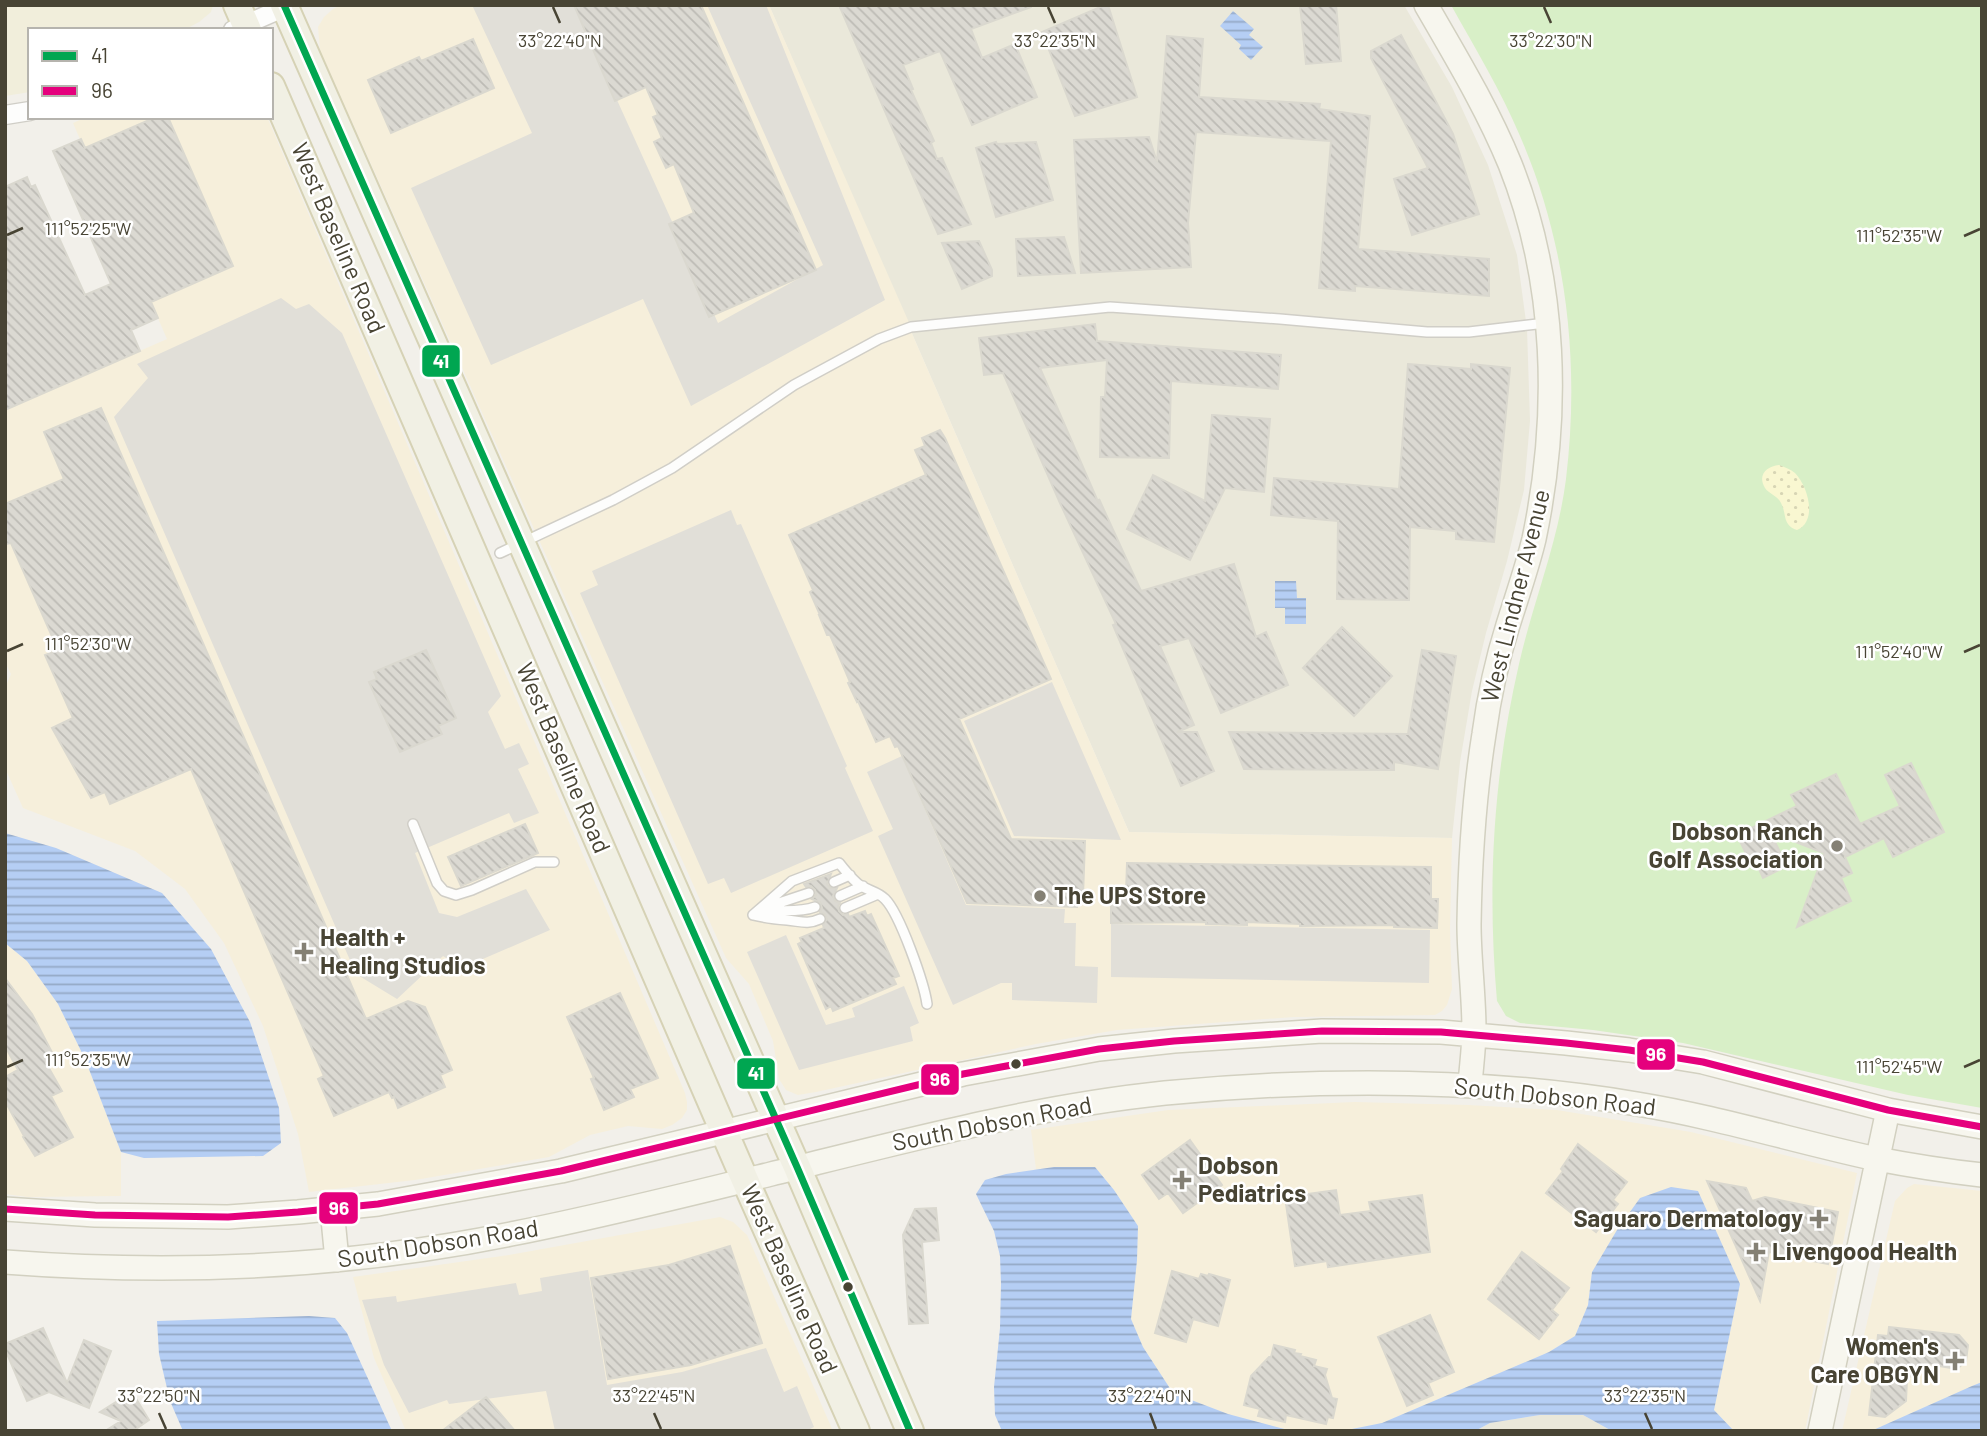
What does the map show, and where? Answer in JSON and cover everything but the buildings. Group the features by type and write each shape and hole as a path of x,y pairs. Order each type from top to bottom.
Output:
{"main road":[{"name":"West Lindner Avenue","path":"1426,5 1470,80 1509,163 1522,197 1534,242 1548,323 1551,409 1543,489 1533,542 1499,660 1484,732 1475,805 1469,925 1474,1034 1469,1086"},
{"name":"West Baseline Road","path":"287,6 510,548 776,1119 910,1431"},
{"name":"West Baseline Road","path":"273,91 856,1431"},
{"name":"South Dobson Road","path":"5,1209 228,1217 378,1204 561,1171 956,1075 1099,1049 1322,1031 1410,1031 1566,1042 1703,1062 1888,1110 1982,1127"},
{"name":"South Dobson Road","path":"5,1262 164,1270 337,1260 430,1248 514,1234 986,1122 1157,1094 1228,1087 1411,1082 1576,1095 1700,1115 1878,1159 1982,1175"},
{"path":"1820,1431 1888,1110"},
{"path":"332,1209 337,1260"}],"street":[{"path":"241,22 287,6"},
{"path":"5,115 28,111"}],"lane":[{"path":"510,548 613,500 672,468 794,385 879,339 911,327 1110,307 1427,332 1469,332 1548,323"},
{"path":"413,824 438,883 444,891 456,895 535,862 554,862"},
{"path":"753,915 792,881 839,863 863,887 886,900 924,986 927,1004"},
{"path":"834,882 850,875"},
{"path":"840,896 863,887"},
{"path":"753,915 768,906 809,893"},
{"path":"845,908 878,894"},
{"path":"753,915 778,909 799,911 815,907"},
{"path":"753,915 802,924 820,919"}],"shaded area":[{"path":"5,5 213,5 211,12 188,28 28,28 28,92 5,96"},
{"path":"341,5 769,5 1129,832 1452,838 1452,989 1442,1011 1435,1015 1294,1017 1117,1030 1036,1044 816,1092 798,1095 786,1090 779,1079 773,1041 749,984 726,958 320,50 318,27 324,17"},
{"path":"472,5 574,5 718,323 823,265 707,5 766,5 885,300 691,406 643,299 491,365 411,188 532,133"},
{"path":"769,5 1404,5 1452,87 1488,165 1517,255 1527,329 1530,421 1524,490 1472,691 1460,762 1452,838 1129,832"},
{"path":"82,119 268,119 685,1093 687,1110 682,1118 672,1125 662,1129 628,1126 590,1135 549,1157 415,1180 309,1192 298,1134 263,1026 224,943 185,889 135,851 23,808 5,768 5,688 11,674 5,662 5,410 167,339 73,123"},
{"path":"281,298 296,309 309,304 342,333 501,696 488,712 505,749 519,743 529,764 518,769 539,813 514,823 509,813 415,853 439,913 457,917 526,889 550,930 462,968 443,956 397,999 356,974 114,417 148,378 137,364"},
{"path":"731,510 737,525 741,524 873,831 731,893 724,878 708,884 580,593 598,585 592,571"},
{"path":"1052,682 1121,840 1014,836 964,721"},
{"path":"902,756 966,905 1065,909 1064,923 1076,923 1075,966 1098,967 1097,1003 1012,1000 1012,983 1001,983 953,1005 878,836 893,829 867,772"},
{"path":"1111,924 1430,930 1429,983 1111,977"},
{"path":"786,935 826,1025 855,1017 852,1008 904,986 919,1023 910,1027 913,1041 799,1070 747,952"},
{"path":"5,943 27,961 58,1004 85,1059 121,1152 121,1196 28,1197 5,1194"},
{"path":"1355,1102 1557,1110 1691,1132 1857,1173 1805,1431 1734,1431 1714,1410 1740,1284 1640,1198 1592,1272 1588,1305 1575,1336 1549,1352 1382,1423 1342,1431 1292,1431 1228,1414 1173,1393 1143,1347 1131,1319 1138,1226 1095,1167 1036,1169 1031,1130 1168,1110"},
{"path":"1914,1184 1982,1191 1982,1382 1871,1431 1842,1431 1895,1201"},
{"path":"720,1217 733,1222 747,1235 833,1431 406,1431 374,1358 353,1277 509,1255"},
{"path":"588,1270 607,1385 682,1372 766,1348 784,1392 797,1386 814,1427 806,1431 555,1431 546,1391 449,1404 447,1400 409,1413 384,1365 362,1300 396,1296 397,1302 516,1283 519,1295 542,1291 540,1278"},
{"path":"1540,1415 1583,1415 1612,1431 1475,1431 1490,1423"}],"green space":[{"path":"1451,5 1982,5 1982,1108 1908,1095 1683,1043 1520,1023 1506,1016 1497,1001 1493,874 1498,790 1519,664 1551,549 1566,479 1570,435 1570,348 1559,261 1536,177 1505,103"}],"sand":[{"path":"1779,465 1795,473 1807,494 1807,519 1797,530 1789,525 1780,501 1763,483 1764,472"}],"water":[{"path":"1233,11 1254,29 1249,35 1263,47 1251,60 1239,49 1241,45 1220,26"},
{"path":"1275,581 1296,581 1297,598 1306,598 1306,624 1285,624 1285,608 1275,608"},
{"path":"5,833 56,848 162,893 211,949 250,1022 279,1108 281,1143 263,1156 144,1158 121,1152 85,1059 58,1004 27,961 5,943"},
{"path":"1054,1167 1095,1167 1138,1226 1131,1319 1143,1347 1173,1393 1228,1414 1292,1431 1002,1431 995,1415 994,1387 1000,1328 1000,1256 994,1231 976,1194 985,1180"},
{"path":"1671,1187 1698,1191 1740,1284 1714,1410 1734,1431 1612,1431 1583,1415 1540,1415 1490,1423 1475,1431 1342,1431 1382,1423 1549,1352 1575,1336 1588,1305 1592,1272 1617,1230 1640,1198"},
{"path":"309,1316 335,1318 347,1333 392,1431 183,1431 170,1401 159,1354 157,1321"},
{"path":"1982,1382 1982,1431 1871,1431 1972,1386"}],"transit line":[{"name":"41","path":"284,5 797,1167 910,1431"},
{"name":"96","path":"5,1209 95,1215 228,1217 378,1204 561,1171 963,1074 1099,1049 1322,1031 1441,1032 1629,1050 1703,1062 1888,1110 1982,1127"}],"place":[{"name":"Dobson Ranch Golf Association","path":"1837,846"},
{"name":"The UPS Store","path":"1040,896"},
{"name":"Health + Healing Studios","path":"304,952"},
{"name":"Dobson Pediatrics","path":"1182,1180"},
{"name":"Saguaro Dermatology","path":"1819,1219"},
{"name":"Livengood Health","path":"1756,1252"},
{"name":"Women's Care OBGYN","path":"1955,1361"}]}
